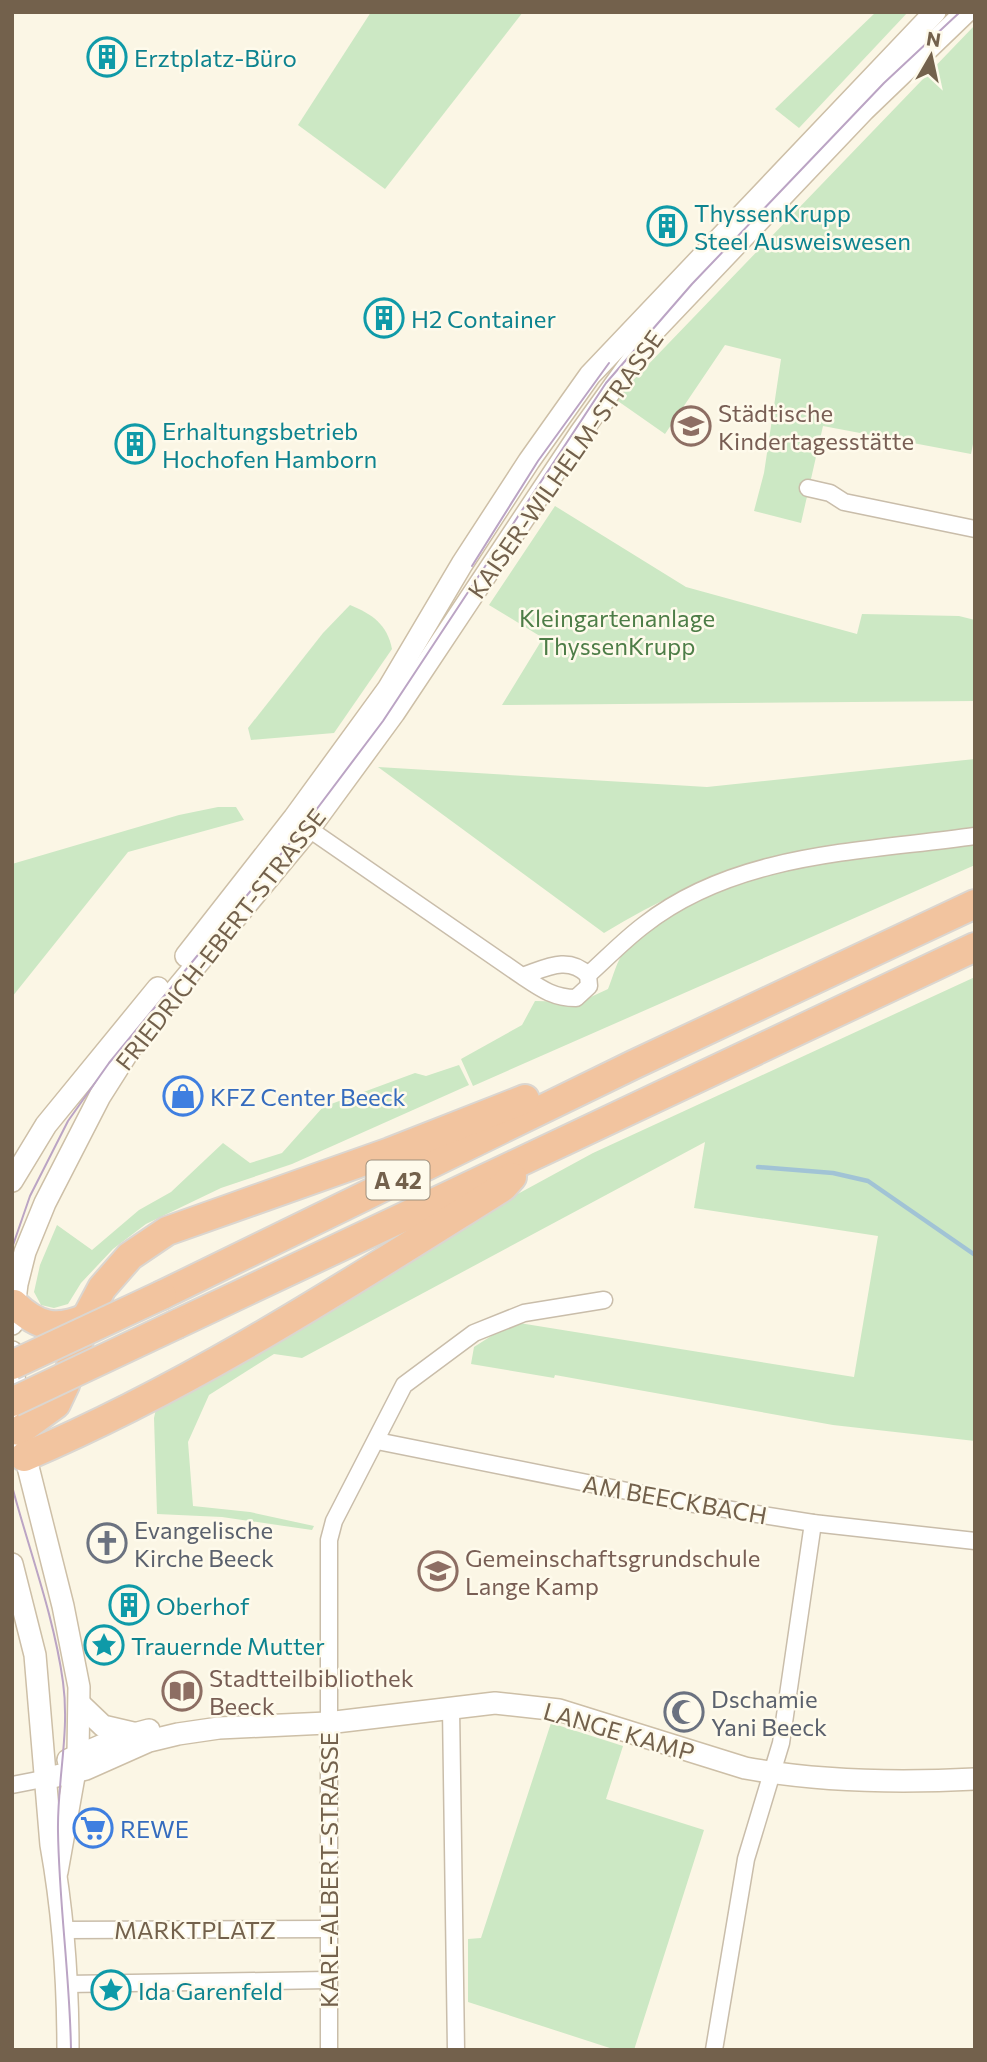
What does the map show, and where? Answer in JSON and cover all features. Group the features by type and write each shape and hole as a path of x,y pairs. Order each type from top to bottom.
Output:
{"highway":[{"name":"A 42","path":"12,1366 635,1064 975,904"},
{"name":"A 42","path":"12,1402 975,947"},
{"path":"17,1446 56,1404 65,1385 86,1318 102,1288 130,1255 167,1231 390,1152 562,1085 635,1064"},
{"path":"17,1446 143,1401 264,1334 503,1187 532,1154"},
{"path":"13,1314 44,1326 68,1326 86,1318"}],"main road":[{"name":"KAISER-WILHELM-STRASSE","path":"355,751 418,636 529,461 590,375 935,12"},
{"name":"KAISER-WILHELM-STRASSE","path":"355,751 462,613 581,432 652,333 864,110 966,12"},
{"name":"FRIEDRICH-EBERT-STRASSE","path":"13,1314 22,1263 35,1227 74,1143 105,1087 140,1033 355,751"},
{"name":"FRIEDRICH-EBERT-STRASSE","path":"12,1181 46,1125 193,947 301,823"},
{"path":"12,1350 17,1446 63,1606 80,1705 77,1763 58,1872"},
{"path":"12,1563 35,1655 48,1777 51,1845 58,1872 67,1984 68,2050"},
{"name":"LANGE KAMP","path":"77,1763 161,1737 219,1728 327,1723 495,1703 559,1710 745,1768 774,1774 856,1780 975,1779"},
{"path":"80,1705 103,1726 135,1733"},
{"name":"LANGE KAMP","path":"48,1777 135,1733 188,1725 219,1728"}],"street":[{"path":"808,488 830,493 844,502 975,529"},
{"path":"301,823 522,976 560,998 576,998 589,986 588,975 578,965 562,963 522,976"},
{"path":"588,975 644,924 688,897 727,880 834,852 975,836"},
{"name":"KARL-ALBERT-STRASSE","path":"328,2050 329,1540 334,1521 404,1385 474,1333 524,1313 604,1300"},
{"name":"AM BEECKBACH","path":"377,1441 668,1499 813,1523 975,1541"},
{"path":"714,2050 746,1859 774,1774 813,1523"},
{"path":"451,1708 456,2050"},
{"path":"12,1786 48,1777"},
{"name":"MARKTPLATZ","path":"62,1930 328,1929"},
{"path":"67,1984 328,1980"}],"green space":[{"path":"371,12 523,12 385,189 298,125"},
{"path":"876,12 908,12 799,128 775,109"},
{"path":"975,25 975,434 971,454 823,426 801,523 754,511 764,473 781,359 725,345 665,434 615,399"},
{"name":"Kleingartenanlage ThyssenKrupp","path":"555,506 686,587 857,634 862,614 959,616 975,620 975,701 502,705 543,638 489,605"},
{"path":"350,605 365,612 382,626 392,649 334,733 251,740 248,728 323,633"},
{"path":"975,759 975,830 849,842 770,858 686,890 604,933 378,767 707,787"},
{"path":"218,807 236,807 244,820 128,852 12,997 12,864 179,815"},
{"path":"975,841 975,865 473,1086 461,1059 522,1025 535,1001 580,1002 608,989 625,950 657,922 696,899 740,882 788,869 886,852"},
{"path":"975,977 975,1441 833,1425 555,1375 554,1378 471,1364 474,1347 513,1322 854,1377 878,1236 694,1208 705,1142 302,1358 274,1354 209,1395 188,1442 193,1506 250,1512 314,1526 312,1530 222,1517 157,1514 154,1418 157,1404 453,1229 593,1153"},
{"path":"459,1065 469,1085 292,1164 221,1188 146,1224 113,1249 81,1283 68,1304 54,1308 41,1305 34,1292 40,1265 57,1225 92,1250 139,1210 171,1192 223,1143 250,1163 282,1153 323,1107 415,1073 426,1076"},
{"path":"551,1723 623,1746 606,1799 704,1830 634,2050 616,2050 468,2002 468,1939 481,1938"}],"waterway":[{"path":"758,1167 833,1173 868,1181 975,1255"}],"tram line":[{"path":"12,1248 30,1196 68,1121 109,1063 304,826 383,721 606,383 692,284 884,83 960,12"},
{"path":"472,566 538,461 609,363"},
{"path":"12,1486 47,1608 59,1657 65,1701 58,1831 71,2050"}],"place":[{"name":"Erztplatz-Büro","path":"107,57"},
{"name":"ThyssenKrupp Steel Ausweiswesen","path":"667,226"},
{"name":"H2 Container","path":"384,318"},
{"name":"Städtische Kindertagesstätte","path":"691,426"},
{"name":"Erhaltungsbetrieb Hochofen Hamborn","path":"135,444"},
{"name":"KFZ Center Beeck","path":"183,1096"},
{"name":"Evangelische Kirche Beeck","path":"107,1543"},
{"name":"Gemeinschaftsgrundschule Lange Kamp","path":"438,1571"},
{"name":"Oberhof","path":"129,1605"},
{"name":"Trauernde Mutter","path":"104,1645"},
{"name":"Stadtteilbibliothek Beeck","path":"182,1691"},
{"name":"Dschamie Yani Beeck","path":"684,1712"},
{"name":"REWE","path":"93,1828"},
{"name":"Ida Garenfeld","path":"111,1990"}]}
